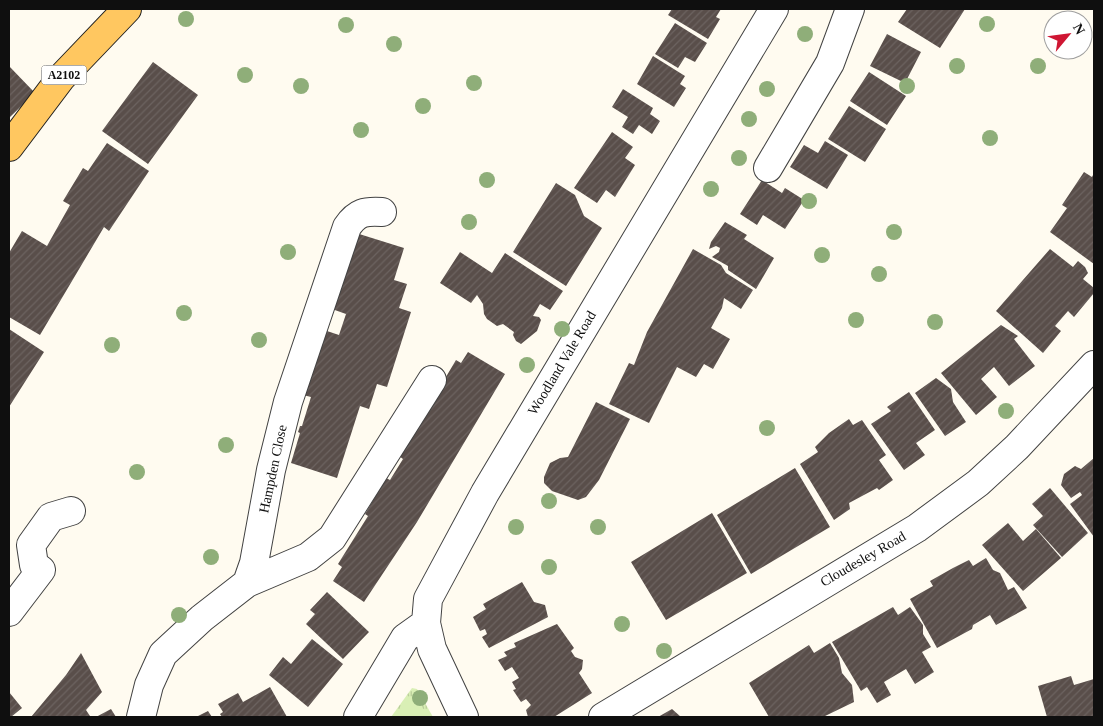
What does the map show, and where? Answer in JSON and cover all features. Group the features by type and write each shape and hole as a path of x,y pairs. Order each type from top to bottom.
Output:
{"main road":[{"name":"A2102","path":"9,147 61,78 127,9"}],"street":[{"name":"Woodland Vale Road","path":"464,717 432,649 426,623 428,599 485,493 774,9"},
{"path":"768,168 830,63 850,9"},
{"name":"Hampden Close","path":"247,583 254,563 271,470 288,402 347,227 354,216 365,211 382,212"},
{"name":"Cloudesley Road","path":"603,717 917,528 978,483 1010,453 1094,364"},
{"path":"141,717 150,685 163,654 202,618 247,583 308,557 332,538 432,380"},
{"path":"9,612 40,570 34,565 31,545 51,517 71,511"},
{"path":"358,717 405,638 426,623"}],"green space":[{"path":"412,688 417,689 433,717 391,717"}],"building":[{"path":"672,9 721,9 716,17 720,19 708,39 668,15"},
{"path":"907,9 965,9 940,48 898,22"},
{"path":"675,23 707,43 695,62 685,57 678,68 655,54"},
{"path":"887,34 921,52 905,83 870,66"},
{"path":"653,56 685,76 680,84 686,88 674,107 637,84"},
{"path":"153,62 198,95 148,164 102,131"},
{"path":"9,66 35,93 9,118"},
{"path":"869,72 906,96 887,125 850,101"},
{"path":"623,89 653,108 650,114 660,121 652,134 639,125 633,134 622,127 628,117 612,107"},
{"path":"849,106 886,129 865,162 828,139"},
{"path":"612,132 633,147 625,158 635,165 615,197 606,190 597,203 574,188"},
{"path":"825,141 848,155 827,189 790,167 804,145 818,153"},
{"path":"107,143 149,171 109,231 104,227 40,335 9,317 9,253 22,231 47,246 70,205 63,201 83,168 88,171"},
{"path":"1084,172 1092,177 1094,173 1094,264 1050,232 1067,208 1062,205"},
{"path":"762,180 782,193 785,188 804,200 785,229 763,215 757,225 740,214"},
{"path":"556,183 575,195 584,216 602,228 566,286 513,252"},
{"path":"725,222 747,235 744,239 774,258 756,289 728,270 728,266 712,257 719,252 720,248 716,246 709,249 711,242"},
{"path":"356,233 404,248 394,280 407,284 399,308 411,312 387,387 377,384 369,409 360,406 337,478 291,463 300,433 298,432 300,426 302,426 311,397 303,395 324,330 339,335 346,314 332,309"},
{"path":"693,249 721,265 726,273 753,290 741,309 724,298 722,308 711,328 730,339 713,369 704,364 696,377 677,367 649,423 609,404 629,363 634,365 647,332"},
{"path":"1050,249 1073,267 1078,261 1085,267 1088,273 1083,279 1094,288 1094,293 1074,317 1068,311 1055,326 1061,331 1043,353 996,311"},
{"path":"460,252 492,273 505,253 563,291 550,310 540,304 533,316 539,317 541,320 537,331 521,344 516,341 513,335 514,332 503,324 497,326 487,319 484,314 483,304 477,295 471,303 440,283"},
{"path":"1001,325 1018,336 1014,339 1035,366 1009,386 994,367 981,379 997,397 976,415 941,373"},
{"path":"9,329 44,352 9,407"},
{"path":"468,352 505,374 417,522 364,602 333,581 342,567 338,564 368,516 365,514 386,478 390,480 403,459 399,456 420,420 423,421 436,399 434,397 456,360 461,363"},
{"path":"936,378 951,389 953,402 966,422 945,436 915,393"},
{"path":"909,392 935,430 916,443 925,455 904,470 871,424 891,411 887,407"},
{"path":"596,402 630,419 599,480 586,497 578,500 552,491 544,483 544,477 550,463 560,458 568,457"},
{"path":"849,419 853,425 862,420 886,455 879,460 893,480 879,490 877,488 849,503 850,509 834,520 800,464 818,452 815,447 829,433"},
{"path":"1094,458 1094,537 1070,504 1082,495 1080,492 1071,498 1061,485 1064,474 1075,466 1081,469"},
{"path":"795,468 830,527 751,574 717,515"},
{"path":"1050,488 1088,533 1062,557 1033,525 1043,516 1032,504"},
{"path":"712,513 747,573 666,620 631,562"},
{"path":"1008,523 1023,541 1036,529 1061,558 1023,591 982,545"},
{"path":"986,558 993,570 1000,573 1008,590 1014,587 1027,608 996,625 990,615 973,625 972,629 937,648 910,599 933,586 930,581 953,568 969,560 973,566"},
{"path":"522,582 534,602 545,605 548,617 489,648 482,637 487,634 485,629 480,631 473,617 486,609 483,604"},
{"path":"327,592 369,632 343,659 306,624 315,614 310,610"},
{"path":"893,607 898,615 910,607 923,625 923,634 931,647 922,652 934,672 915,684 906,669 884,682 891,695 877,703 867,687 861,691 832,642"},
{"path":"557,624 574,648 571,651 575,657 583,660 582,669 579,673 592,693 554,717 528,717 526,710 531,705 526,699 521,702 513,690 516,689 512,682 519,678 512,667 505,671 498,660 507,656 504,652 516,647 514,643"},
{"path":"312,639 343,664 308,707 269,675 283,657 291,664"},
{"path":"830,643 839,658 842,673 852,685 854,702 823,717 769,717 749,683 809,645 814,653"},
{"path":"81,653 102,692 86,710 90,716 31,717 66,675"},
{"path":"1071,676 1074,685 1094,679 1094,717 1047,717 1038,686"},
{"path":"270,687 287,717 222,717 220,714 223,712 218,704 238,693 243,702"},
{"path":"9,692 22,708 11,717 9,717"},
{"path":"111,709 116,717 96,717"},
{"path":"672,709 681,717 658,717"},
{"path":"208,711 212,717 196,717"}]}
